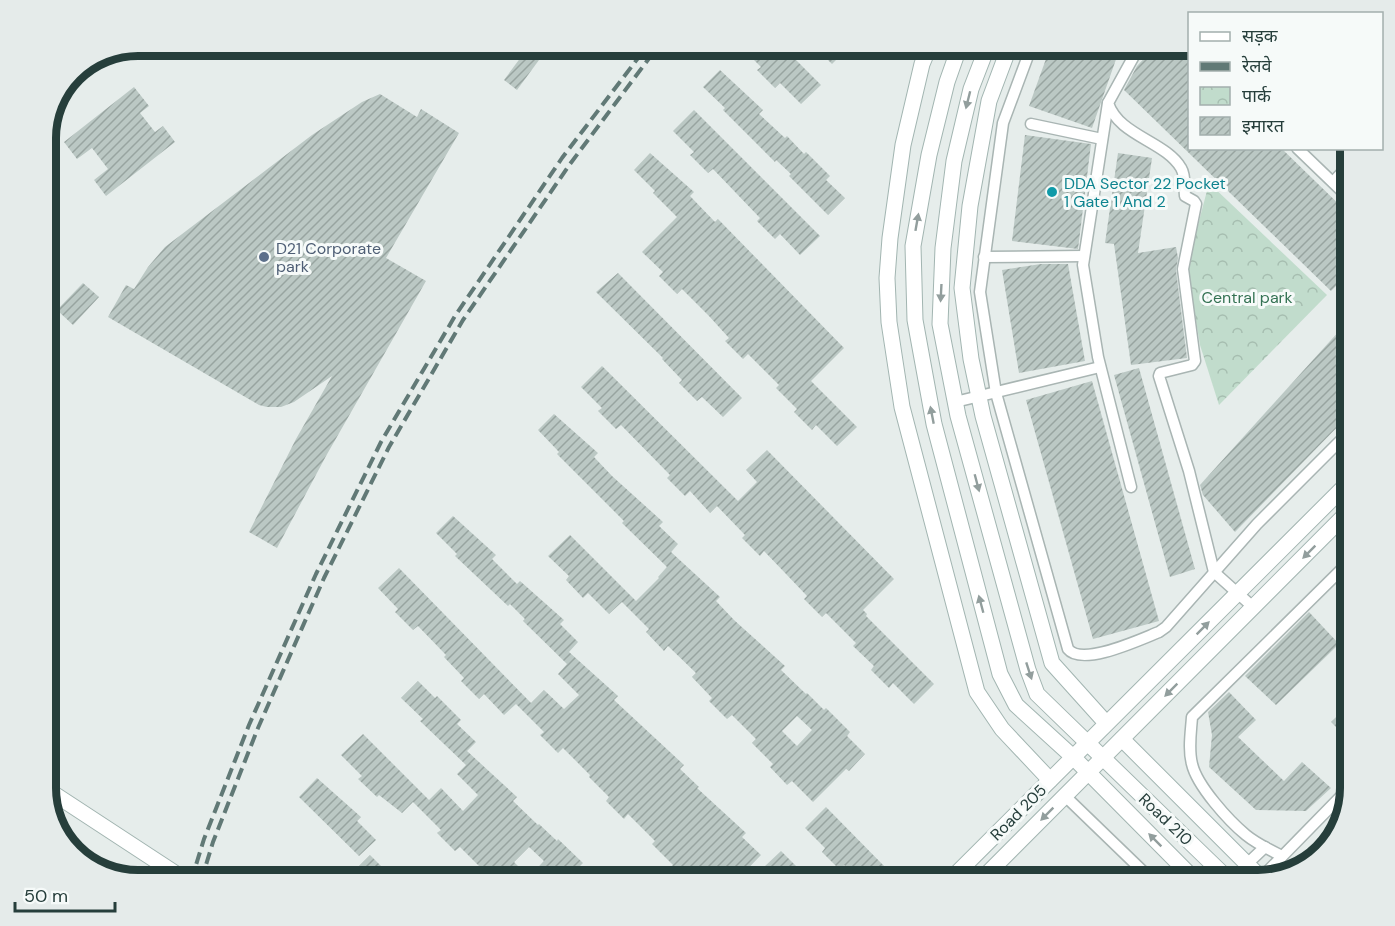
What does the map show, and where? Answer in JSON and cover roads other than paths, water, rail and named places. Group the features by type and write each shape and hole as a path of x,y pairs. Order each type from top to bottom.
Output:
{"street":[{"path":"926,55 903,145 887,278 889,322 902,407 976,692 1002,729 1050,780"},
{"name":"Road 210","path":"956,55 947,82 929,155 913,246 915,320 934,424 1000,674 1016,705 1073,757 1185,870"},
{"name":"Road 210","path":"984,55 971,90 954,160 943,248 940,324 955,402 1028,670 1037,694 1219,870"},
{"path":"1006,55 989,101 970,206 962,288 971,359 979,398 1052,663 1106,723"},
{"path":"1028,55 1003,123 980,292 996,393 1071,653 1077,655 1106,652 1159,632 1257,524 1340,441"},
{"path":"1131,487 1100,367 1083,265 1108,103 1134,55"},
{"path":"1108,103 1120,123 1172,158 1180,167 1184,174 1185,196 1195,203 1183,269 1195,361 1192,365 1160,373 1159,376 1189,471 1214,572 1253,607"},
{"path":"1031,123 1102,139"},
{"path":"1299,150 1340,189"},
{"path":"1333,182 1340,175"},
{"path":"984,257 1084,256"},
{"path":"955,402 1100,367"},
{"name":"Road 205","path":"960,870 1340,491"},
{"name":"Road 205","path":"991,870 1340,520"},
{"path":"1282,856 1244,834 1215,803 1200,782 1192,765 1190,738 1192,717 1340,571"},
{"path":"1122,739 1253,870"},
{"path":"56,795 170,870"},
{"path":"1065,796 1142,870"},
{"path":"1270,870 1339,799"},
{"path":"1247,864 1265,847"}],"railway":[{"path":"194,870 204,839 249,725 316,574 381,442 455,316 562,158 640,55"},
{"path":"204,870 213,842 258,728 324,578 389,447 463,320 570,164 652,55"}],"place":[{"name":"DDA Sector 22 Pocket 1 Gate 1 And 2","path":"1052,192"},
{"name":"D21 Corporate park","path":"264,257"}],"park label":[{"name":"Central park","path":"1247,297"}]}
